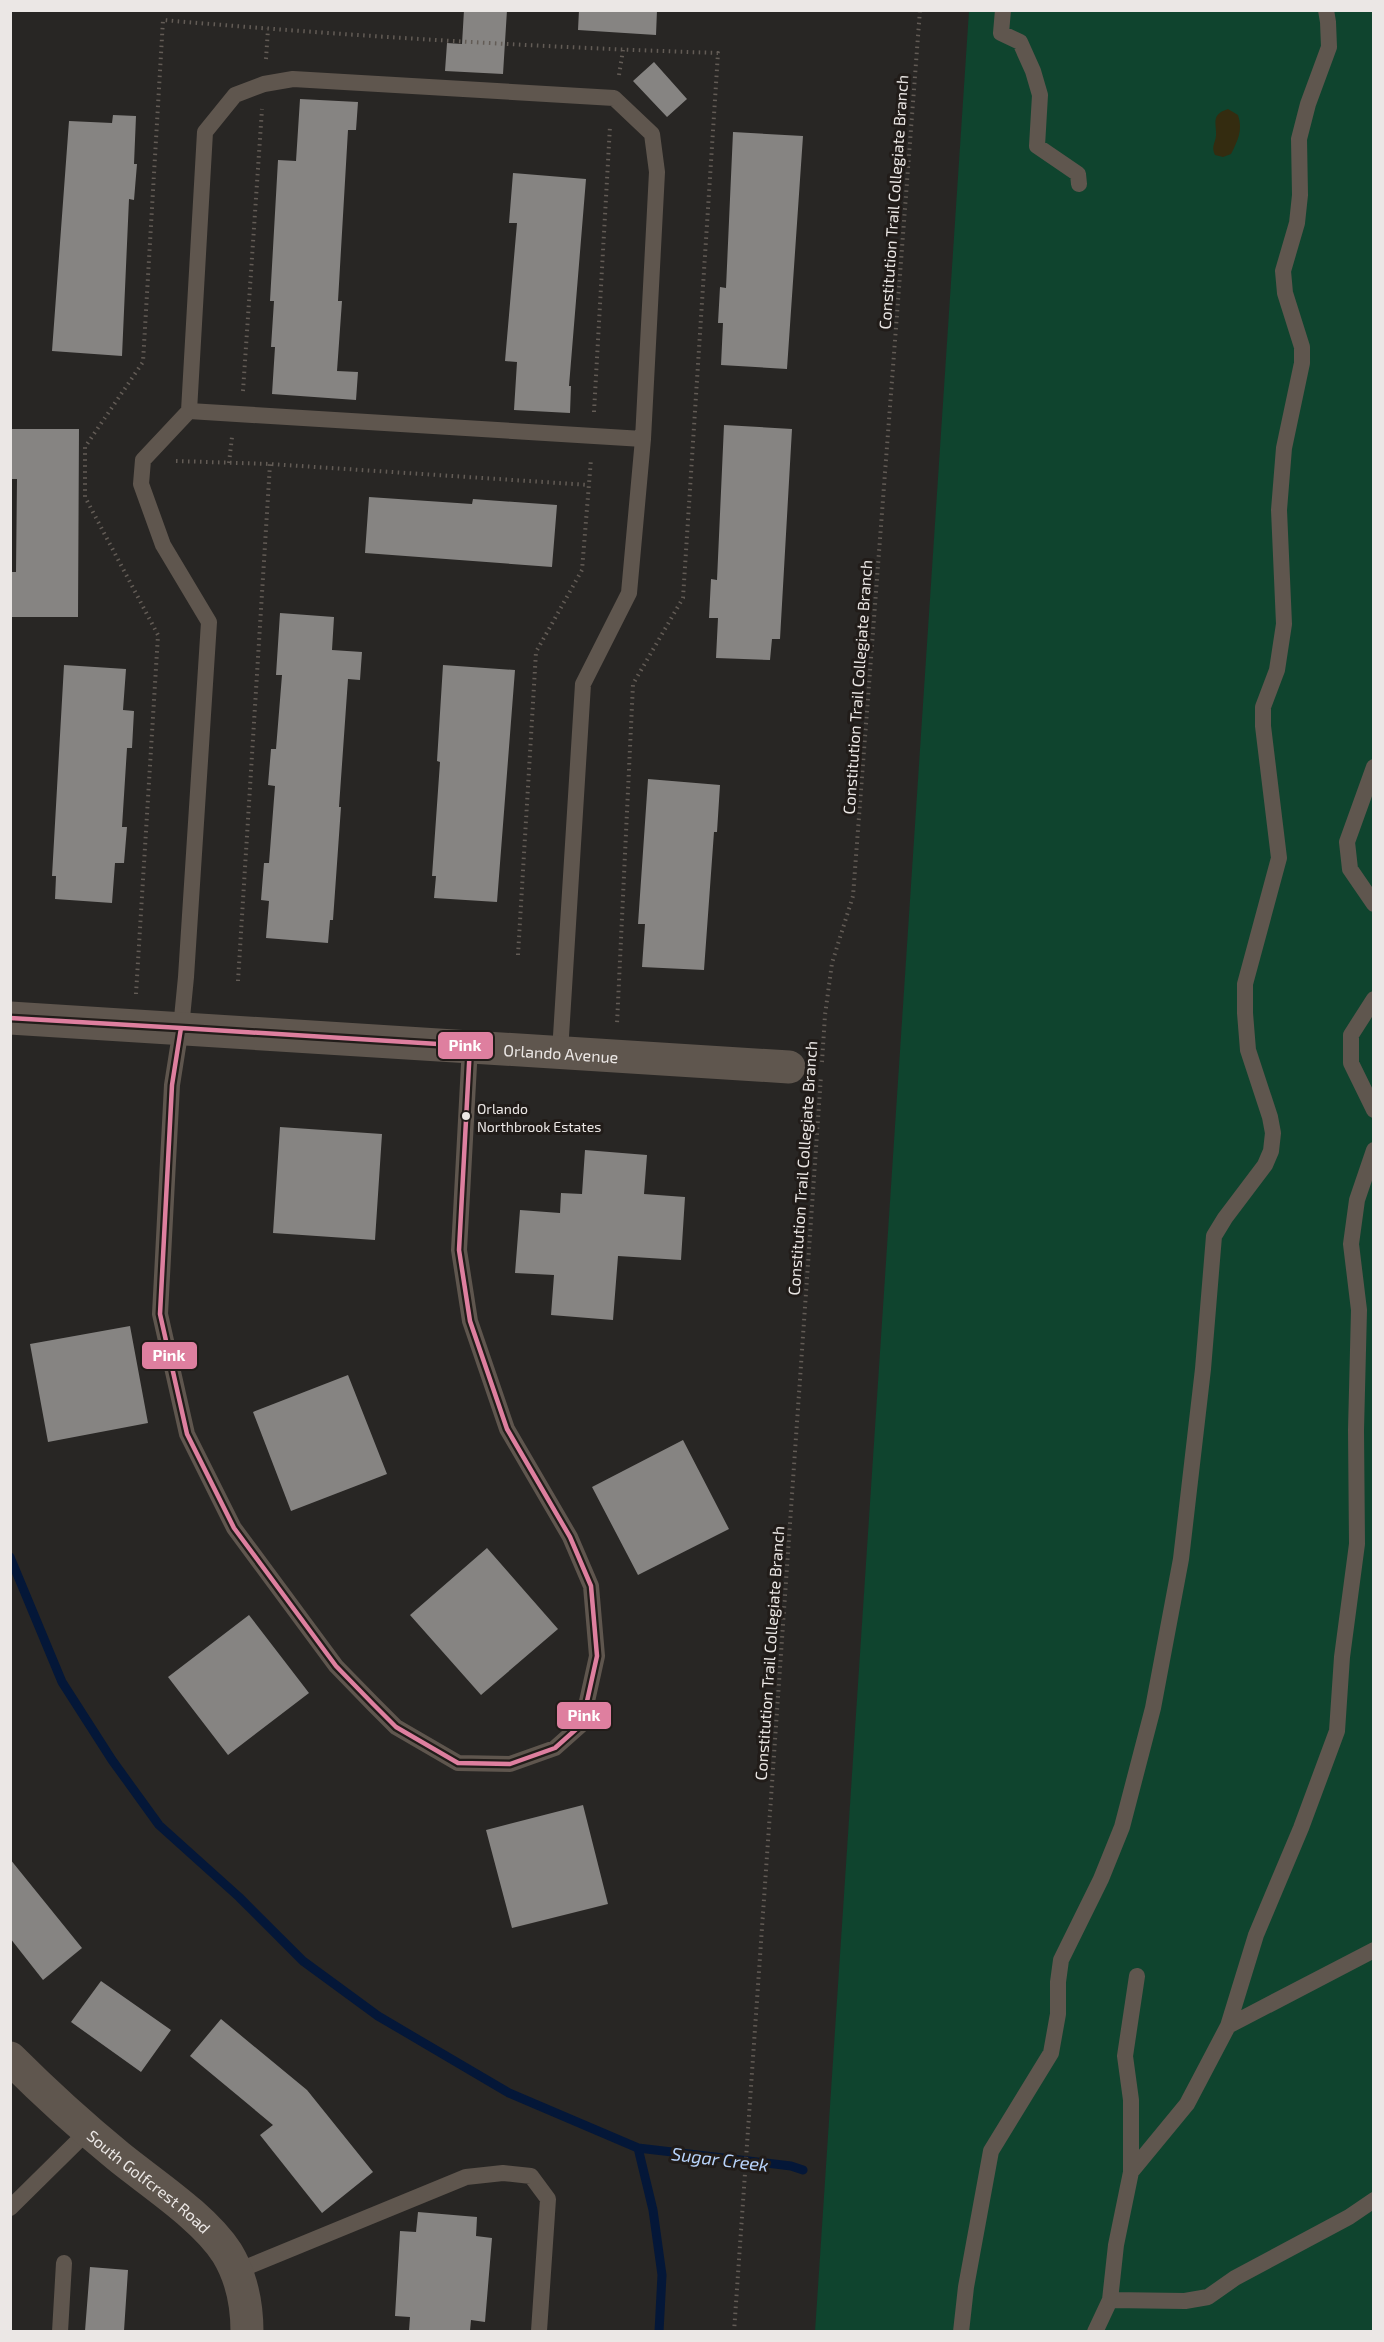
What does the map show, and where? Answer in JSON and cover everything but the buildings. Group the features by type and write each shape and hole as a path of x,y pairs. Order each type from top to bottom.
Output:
{"street":[{"name":"Orlando Avenue","path":"10,1018 789,1066"},
{"name":"South Golfcrest Road","path":"10,2058 57,2105 173,2198 227,2253 245,2302 247,2330"}],"lane":[{"path":"1003,10 1001,33 1020,42 1033,71 1040,95 1037,146 1078,174 1079,184"},
{"path":"961,2331 966,2287 991,2151 1051,2053 1058,2014 1061,1960 1101,1879 1122,1827 1153,1708 1181,1559 1203,1369 1214,1236 1265,1166 1271,1150 1273,1133 1270,1117 1248,1050 1245,984 1279,858 1263,726 1263,707 1277,670 1284,624 1279,510 1284,448 1302,363 1302,347 1285,292 1283,271 1297,223 1300,195 1299,139 1308,104 1329,47 1326,10"},
{"path":"470,1046 459,1250 470,1321 507,1429 570,1537 591,1586 597,1656 582,1724 555,1748 510,1764 458,1763 396,1727 336,1666 234,1528 187,1434 160,1314 172,1085 182,1028 209,622 163,544 141,484 143,460 189,411 205,132 235,95 264,84 293,79 614,98 652,134 657,172 643,438 629,593 583,684 560,1052"},
{"path":"189,411 643,438"},
{"path":"1374,767 1347,842 1350,869 1374,904"},
{"path":"1374,999 1351,1035 1351,1063 1374,1110"},
{"path":"1131,2172 1187,2104 1228,2025 1256,1935 1301,1828 1337,1731 1342,1658 1357,1544 1356,1430 1359,1310 1351,1244 1357,1200 1374,1150"},
{"path":"1228,2025 1374,1950"},
{"path":"1095,2331 1110,2300 1116,2245 1131,2172 1131,2100 1125,2056 1137,1976"},
{"path":"10,2208 88,2131"},
{"path":"235,2272 466,2178 503,2173 531,2176 549,2199 538,2331"},
{"path":"1110,2300 1185,2301 1208,2296 1235,2278 1348,2217 1374,2200"},
{"path":"60,2331 64,2263"}],"path":[{"name":"Constitution Trail Collegiate Branch","path":"734,2331 825,1014 832,963 853,896 920,10"},
{"path":"229,463 237,413 244,389 268,29"},
{"path":"518,955 536,652 582,570 593,436 610,125 623,50"},
{"path":"143,460 270,464 589,485"},
{"path":"238,981 270,464"}],"green space":[{"path":"969,11 1373,11 1373,2331 815,2332"}],"sand":[{"path":"1228,109 1238,115 1240,130 1231,154 1223,157 1215,155 1213,149 1216,120 1222,111"}],"waterway":[{"path":"10,1557 62,1682 112,1760 159,1825 239,1897 303,1961 378,2016 509,2093 638,2148 653,2210 662,2275 659,2332"},
{"name":"Sugar Creek","path":"638,2148 791,2166 803,2170"}],"transit line":[{"name":"Pink","path":"10,1018 181,1028"},
{"name":"Pink","path":"181,1028 470,1046 459,1250 470,1321 507,1429 570,1537 591,1586 597,1656 582,1724 555,1748 510,1764 458,1763 396,1727 336,1666 234,1528 187,1434 160,1314 172,1085 181,1028"}],"place":[{"name":"Orlando Northbrook Estates","path":"466,1116"}]}
